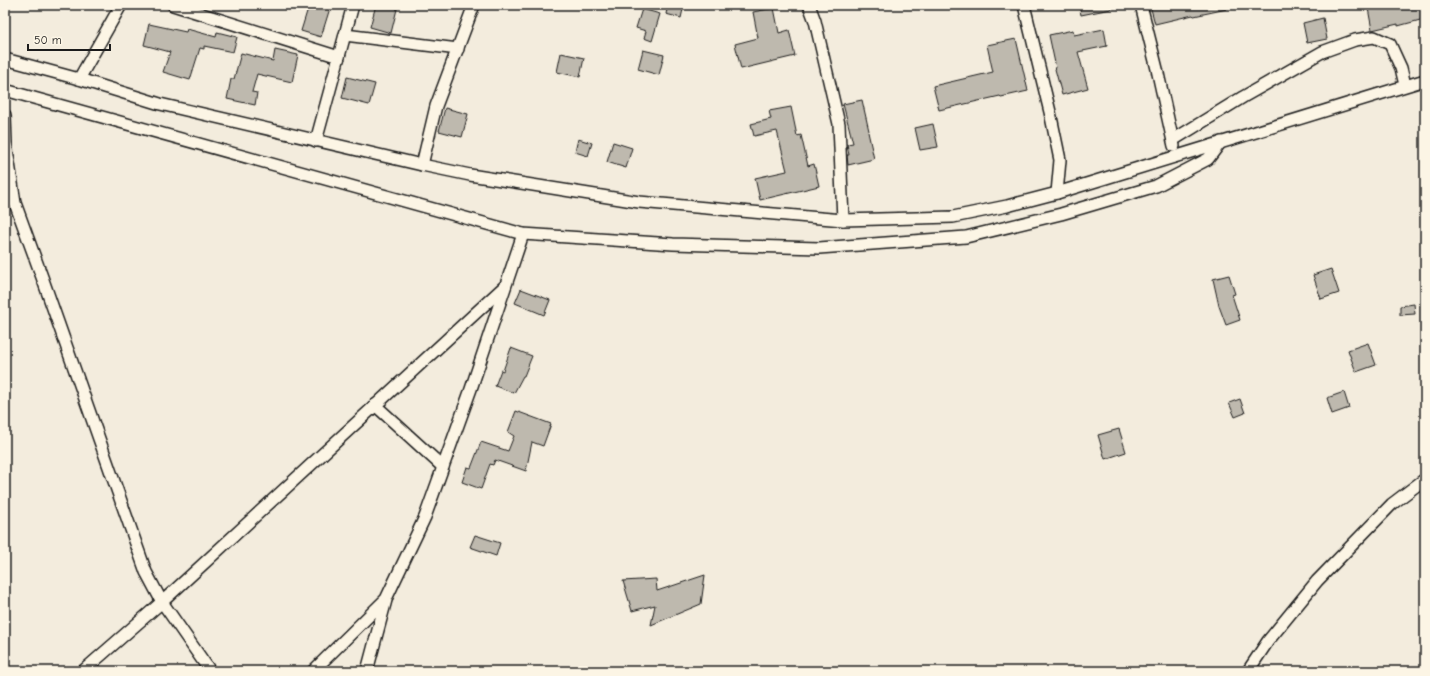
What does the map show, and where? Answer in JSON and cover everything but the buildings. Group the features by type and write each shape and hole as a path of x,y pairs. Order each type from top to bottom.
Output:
{"street":[{"path":"79,79 121,5"},
{"path":"173,5 191,8 339,57"},
{"path":"316,141 353,5"},
{"path":"422,165 436,106 474,5"},
{"path":"809,5 815,21 839,124 843,220"},
{"path":"1024,5 1060,160 1057,193"},
{"path":"1140,5 1157,69 1176,156"},
{"path":"345,35 458,49"},
{"path":"1173,140 1243,97 1322,52 1355,40 1374,37 1390,44 1401,68 1405,85"},
{"path":"5,59 79,79 160,104 470,176 639,202 843,220 953,217 1007,206 1057,193 1425,80"},
{"path":"5,90 523,234 673,244 819,248 966,237 1061,214 1156,186 1208,159 1221,142"},
{"path":"5,115 6,143 15,203 146,572 162,602 210,671"},
{"path":"367,671 386,599 425,517 471,389 523,234"},
{"path":"84,671 162,602 505,286"},
{"path":"375,405 443,467"},
{"path":"1248,671 1268,641 1317,581 1392,504 1425,479"},
{"path":"312,671 386,599"}]}
